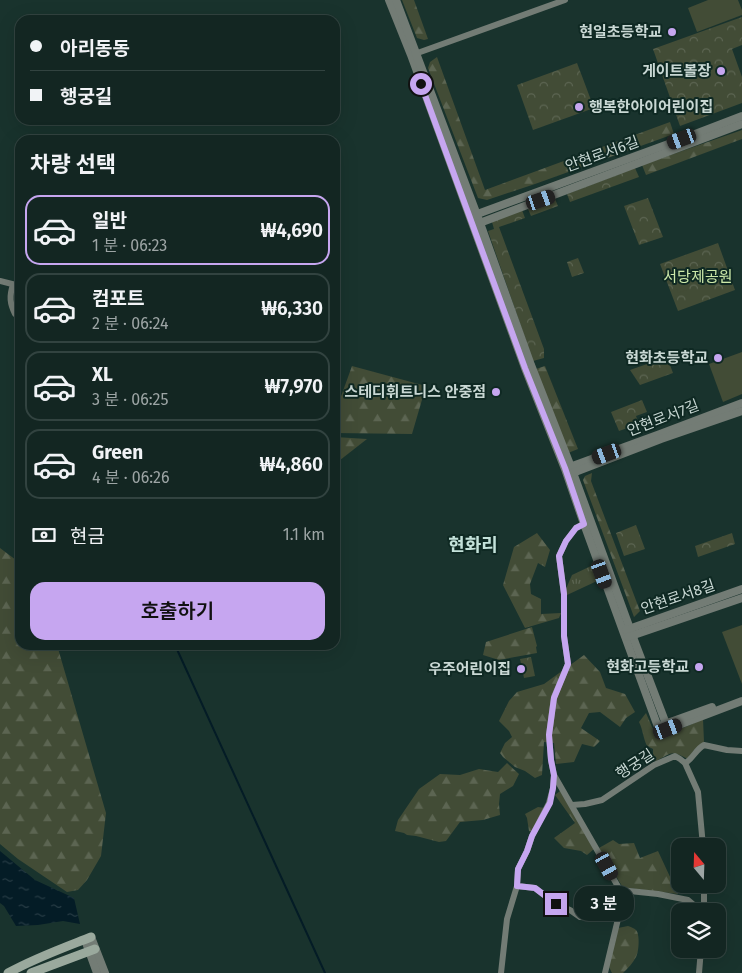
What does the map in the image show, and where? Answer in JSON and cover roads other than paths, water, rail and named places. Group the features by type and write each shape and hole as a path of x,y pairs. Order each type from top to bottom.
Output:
{"main road":[{"path":"8,973 88,938"},
{"path":"30,973 92,950"}],"street":[{"path":"389,0 414,54"},
{"path":"396,0 525,368 569,470 628,633 667,726"},
{"path":"414,54 566,0"},
{"name":"안현로서6길","path":"473,216 742,116"},
{"name":"안현로서6길","path":"476,224 742,124"},
{"path":"0,281 15,285 10,297 11,306 15,314"},
{"name":"안현로서7길","path":"569,470 742,403"},
{"name":"안현로서7길","path":"569,470 742,411"},
{"path":"501,973 506,919 517,886 518,869 532,836 550,803 553,788 554,775 549,735 554,698 568,664 564,636 564,594 559,556 566,541 576,528 587,522"},
{"name":"안현로서8길","path":"628,633 742,589"},
{"name":"안현로서8길","path":"628,633 742,598"},
{"path":"628,633 658,727 667,726 742,701"},
{"path":"667,726 742,696"},
{"path":"702,838 698,792 684,763 690,761 697,750 704,745 742,751"},
{"name":"행궁길","path":"572,805 602,800 654,765 672,756 675,756 684,763"},
{"path":"554,775 620,890 618,920 605,973"},
{"path":"517,886 535,888 556,904 580,917 618,920"},
{"path":"620,890 658,894 688,900 692,903"},
{"path":"88,938 97,973"},
{"path":"92,950 105,973"},
{"path":"699,973 701,958"}],"water":[{"path":"0,851 35,880 74,898 80,924 63,921 16,926 4,906 0,903"}],"waterway":[{"path":"177,650 325,973"}],"place":[{"name":"현일초등학교","path":"672,32"},
{"name":"게이트볼장","path":"721,71"},
{"name":"행복한아이어린이집","path":"579,107"},
{"name":"현화초등학교","path":"718,358"},
{"name":"스테디휘트니스 안중점","path":"496,392"},
{"name":"현화고등학교","path":"699,667"},
{"name":"우주어린이집","path":"521,669"}],"district":[{"name":"현화리","path":"473,545"}],"park label":[{"name":"서당제공원","path":"698,277"}]}
